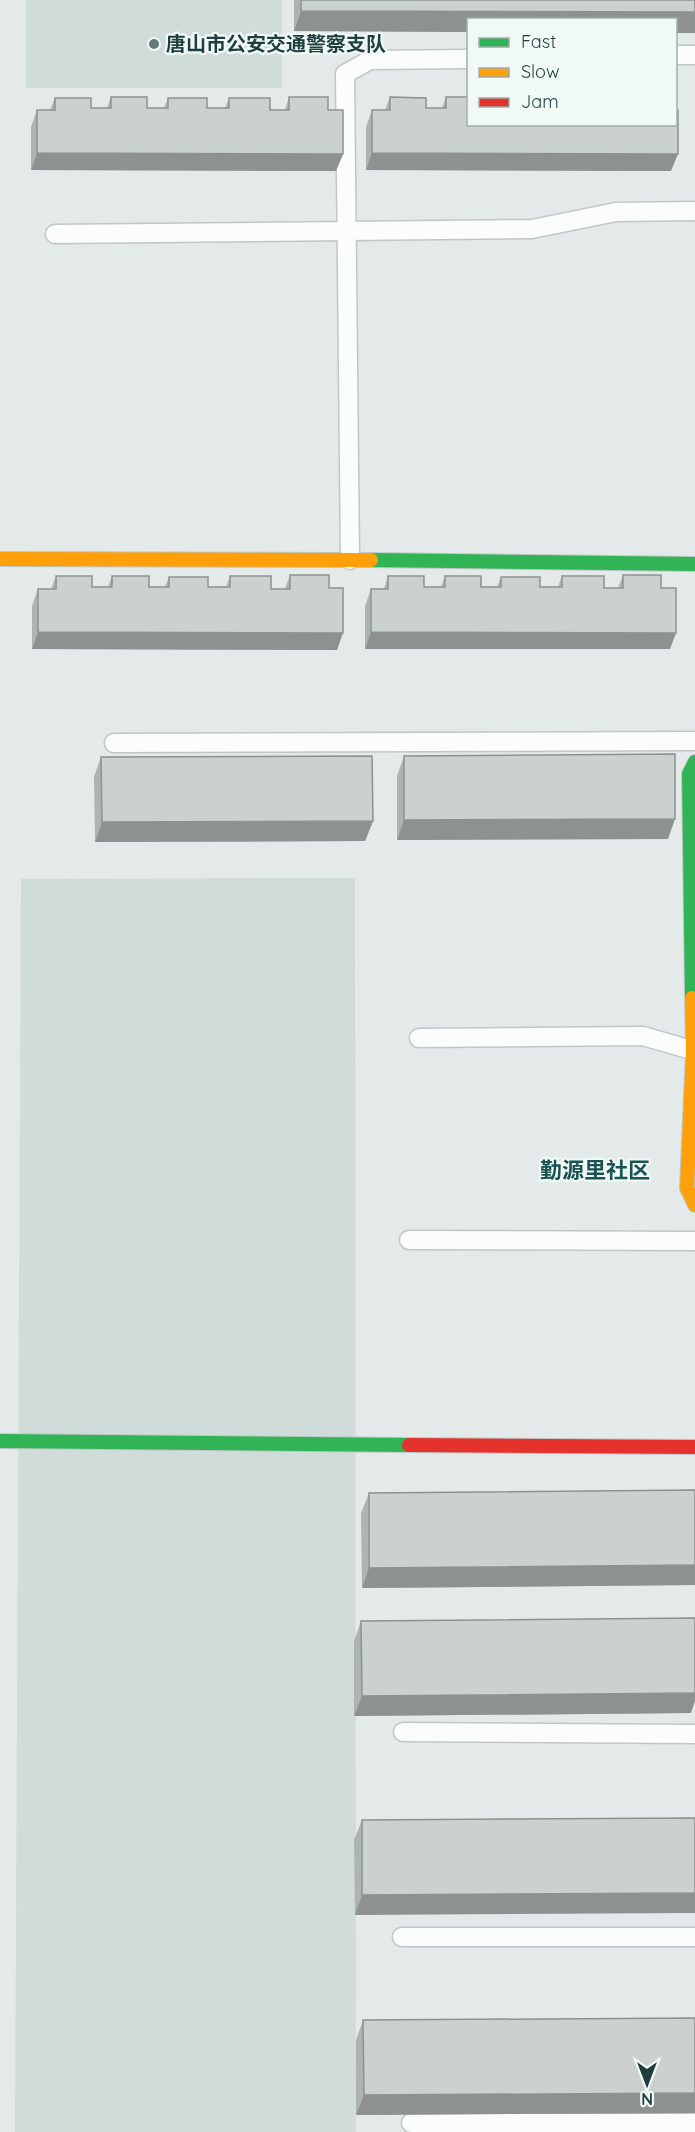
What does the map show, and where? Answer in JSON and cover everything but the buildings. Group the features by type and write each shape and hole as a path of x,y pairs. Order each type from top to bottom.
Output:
{"street":[{"path":"0,559 695,564"},
{"path":"693,770 694,1051 687,1188 695,1205"},
{"path":"0,1442 695,1446"}],"lane":[{"path":"677,56 695,55"},
{"path":"350,560 345,74 370,60 467,59"},
{"path":"55,234 532,229 616,212 695,211"},
{"path":"114,743 695,741"},
{"path":"419,1038 643,1036 694,1051"},
{"path":"409,1240 695,1241"},
{"path":"403,1732 695,1734"},
{"path":"402,1937 695,1937"},
{"path":"411,2123 695,2123"}],"shaded area":[{"name":"唐山市公安交通警察支队","path":"26,0 282,0 282,88 26,88"},
{"path":"355,878 356,2132 15,2132 21,879"}],"traffic: fast":[{"path":"371,560 695,564"},
{"path":"692,998 689,774 695,762"},
{"path":"0,1441 409,1445"}],"traffic: slow":[{"path":"0,559 371,560"},
{"path":"692,998 693,1051 687,1188 695,1205"}],"traffic: jam":[{"path":"409,1445 695,1447"}],"place":[{"name":"唐山市公安交通警察支队","path":"154,44"}],"district":[{"name":"勤源里社区","path":"595,1170"}]}
